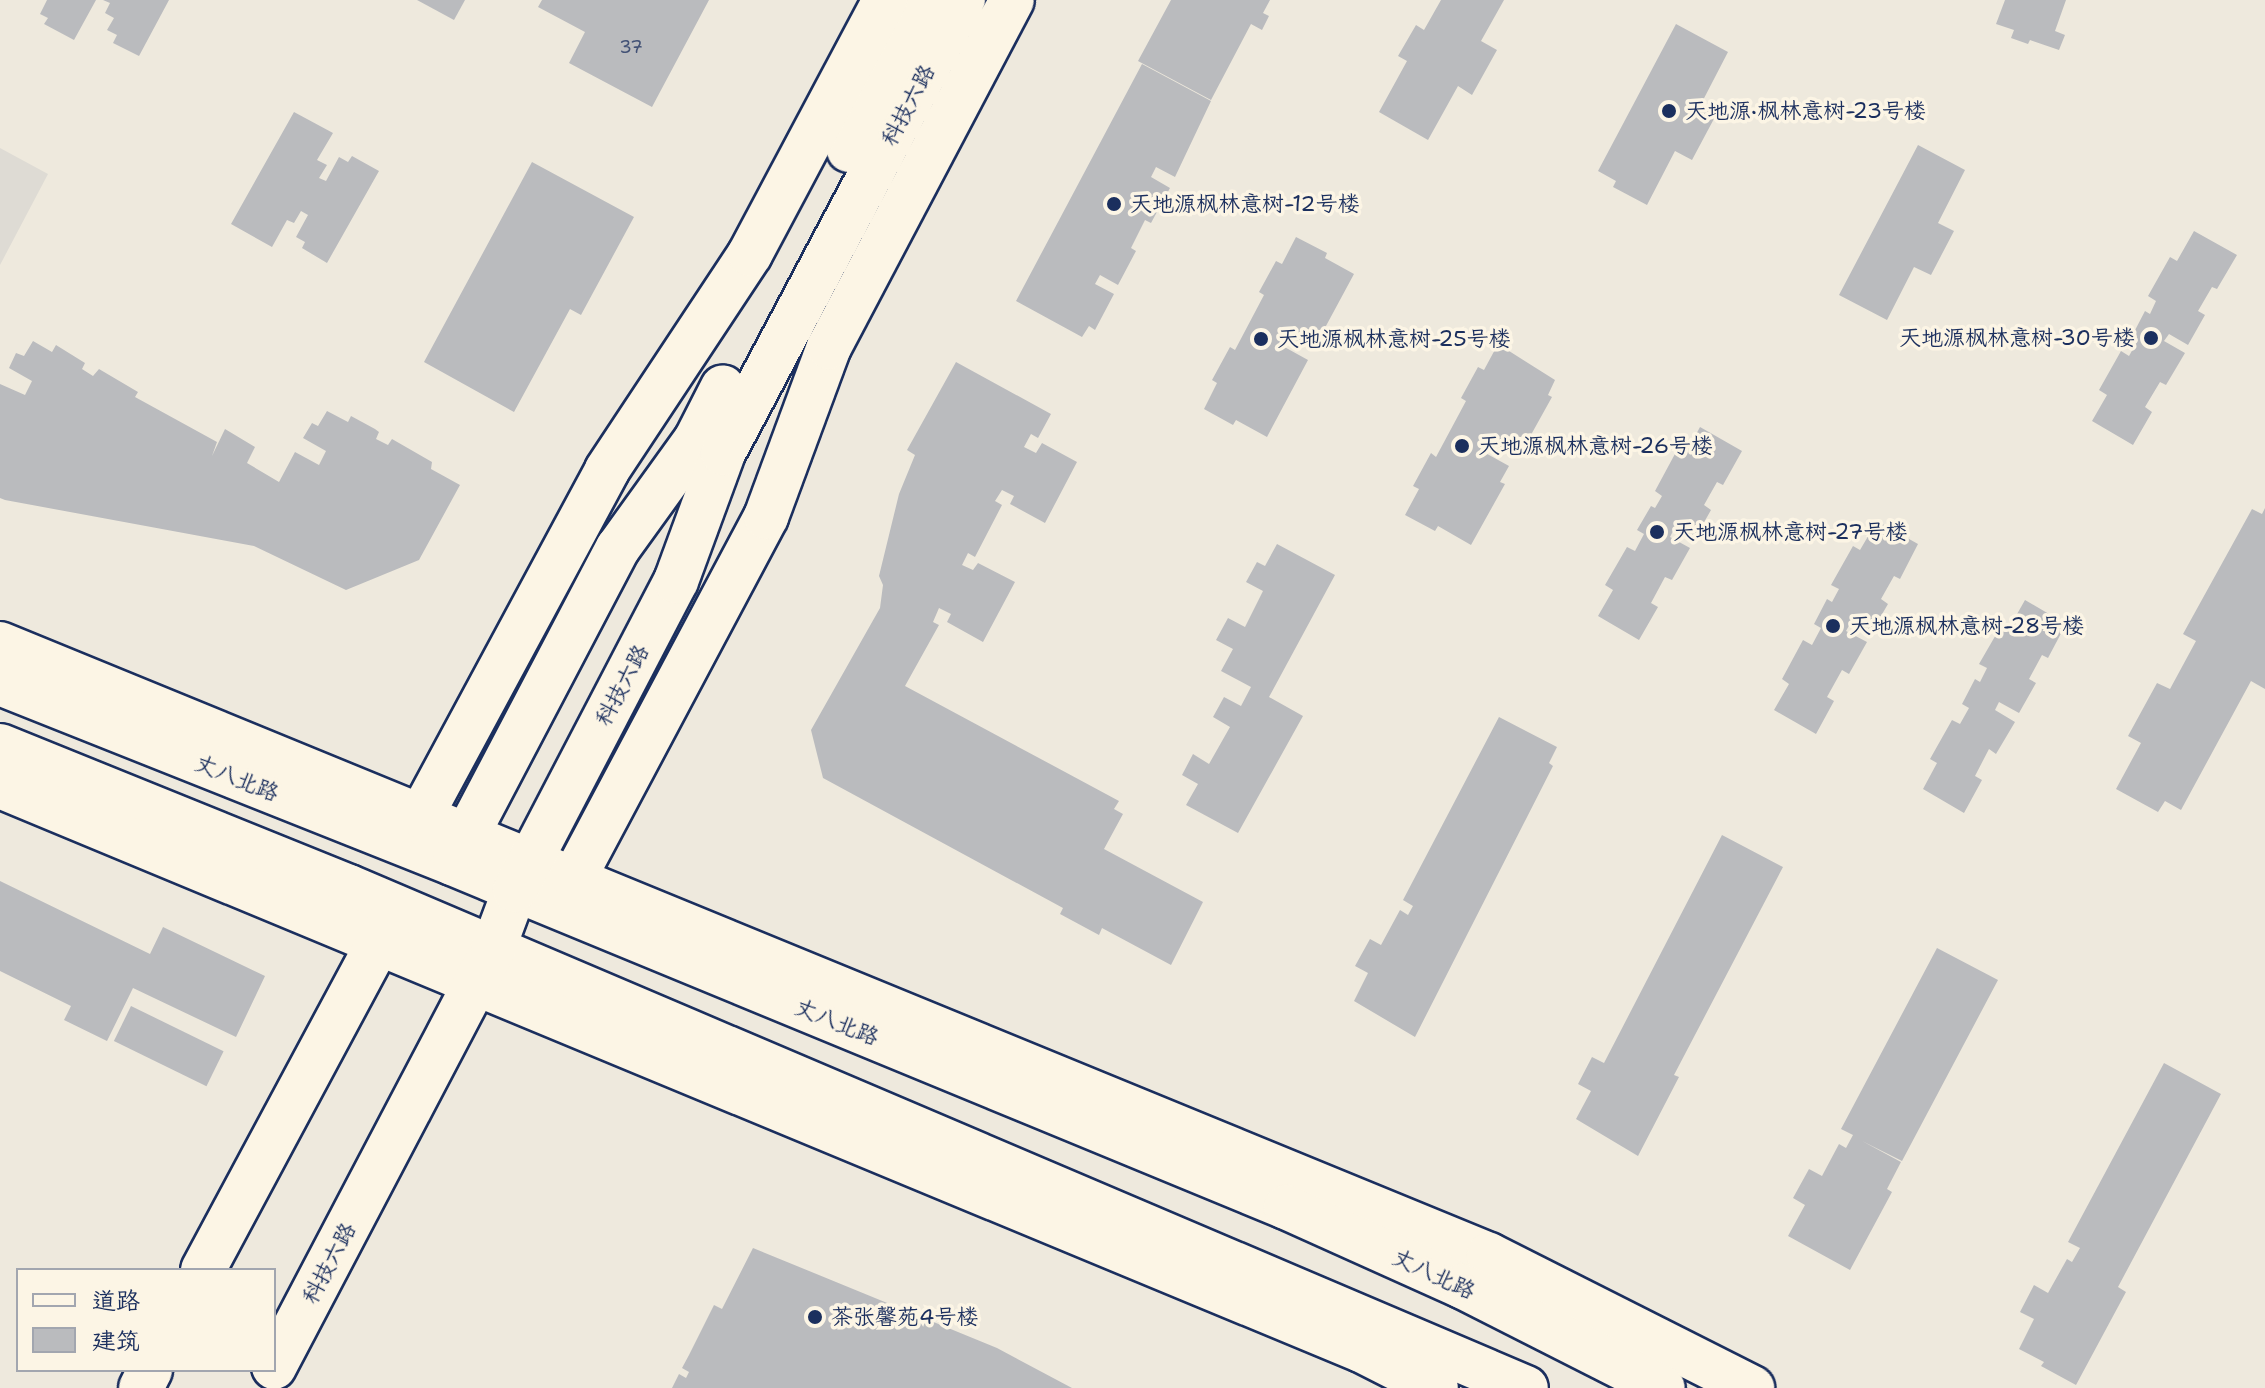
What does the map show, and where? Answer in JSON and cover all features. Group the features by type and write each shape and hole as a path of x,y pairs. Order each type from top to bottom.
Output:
{"main road":[{"path":"421,816 607,470 750,254 885,0"},
{"name":"科技六路","path":"204,1268 388,924 460,848 618,548 696,440 929,0"},
{"name":"科技六路","path":"276,1363 485,965 523,875 676,581 723,453 963,0"},
{"path":"574,878 766,517 829,347 1012,0"},
{"path":"0,644 421,816 460,848"},
{"name":"丈八北路","path":"0,683 460,848 1462,1286 1663,1388"},
{"path":"0,746 388,924 485,965 1526,1388"},
{"path":"0,786 388,924"},
{"path":"523,875 574,878 1489,1255 1752,1388"},
{"path":"485,965 1361,1350 1436,1388"}],"shaded area":[{"path":"0,148 48,174 0,265"}],"building":[{"path":"47,0 96,0 74,40 44,24 48,18 40,14"},
{"path":"103,0 169,0 139,56 113,43 117,35 107,30 114,18 105,13 110,3"},
{"path":"417,0 465,0 454,20"},
{"path":"542,0 709,0 652,107 569,63 585,32 538,7"},
{"path":"1171,0 1270,0 1263,13 1269,16 1262,30 1251,24 1211,100 1138,61"},
{"path":"1441,0 1504,0 1481,41 1497,50 1472,95 1458,86 1428,140 1379,112 1407,61 1398,56 1416,25 1424,30"},
{"path":"2005,0 2066,0 2055,31 2065,35 2059,50 2030,40 2028,44 2011,38 2014,30 1996,24"},
{"name":"天地源·枫林意树-23号楼","path":"1676,24 1728,52 1700,106 1716,115 1692,160 1675,151 1647,205 1613,187 1616,181 1598,171"},
{"name":"天地源枫林意树-12号楼","path":"1142,64 1211,101 1175,177 1156,167 1151,177 1170,188 1151,223 1145,220 1131,248 1136,251 1118,285 1100,275 1095,284 1114,294 1095,330 1089,326 1082,337 1016,301"},
{"path":"294,112 333,133 317,160 327,165 319,178 326,181 339,157 348,162 352,156 379,171 327,263 302,248 305,242 296,237 308,215 301,211 294,223 287,220 272,247 231,224"},
{"path":"1918,145 1965,170 1938,223 1954,231 1931,275 1914,267 1887,320 1839,295"},
{"path":"532,162 634,217 581,315 570,309 514,412 424,362"},
{"name":"天地源枫林意树-30号楼","path":"2194,231 2237,255 2217,289 2212,287 2198,311 2205,315 2188,345 2169,334 2164,341 2185,353 2166,385 2160,382 2145,407 2152,412 2133,445 2092,421 2107,395 2099,390 2121,351 2129,356 2138,340 2132,336 2145,311 2150,314 2156,301 2148,296 2170,257 2177,261"},
{"name":"天地源枫林意树-25号楼","path":"1296,237 1327,253 1325,258 1354,274 1313,350 1284,334 1279,344 1308,360 1267,437 1236,420 1233,425 1204,409 1217,383 1212,380 1230,347 1235,350 1264,295 1259,292 1276,261 1282,264"},
{"path":"33,341 52,352 56,345 85,363 82,369 93,376 99,369 138,392 135,397 217,442 212,456 225,429 255,447 247,463 279,482 295,452 319,465 326,451 303,438 312,423 318,426 327,411 348,422 351,416 375,429 379,432 376,439 388,445 392,439 432,462 431,469 460,485 419,560 346,590 254,546 5,500 0,498 0,384 25,395 32,381 9,368 16,353 24,356"},
{"name":"天地源枫林意树-26号楼","path":"1498,344 1555,380 1548,395 1552,397 1527,442 1523,440 1514,456 1486,440 1480,450 1509,466 1500,482 1505,484 1471,545 1438,526 1435,531 1405,515 1419,489 1413,486 1431,453 1436,457 1466,401 1461,398 1478,367 1484,370"},
{"path":"956,362 1051,414 1038,438 1031,434 1024,447 1036,453 1042,443 1077,462 1045,523 1010,504 1014,496 1002,490 995,501 1002,505 975,557 968,553 962,565 973,570 978,563 1015,582 983,642 947,622 951,614 939,608 933,622 939,625 905,686 1119,801 1114,809 1123,814 1104,849 1203,902 1171,965 1102,928 1099,935 1060,914 1063,908 823,778 811,730 880,608 883,585 879,576 899,494 915,455 907,450"},
{"name":"天地源枫林意树-27号楼","path":"1700,427 1742,451 1723,485 1717,482 1704,505 1711,510 1694,540 1674,529 1670,537 1690,548 1672,580 1665,577 1651,603 1658,607 1639,640 1598,616 1613,590 1605,585 1627,547 1635,551 1644,534 1637,530 1651,506 1655,508 1662,496 1655,491 1676,452 1684,457"},
{"path":"2265,508 2265,689 2251,681 2181,810 2165,801 2158,812 2116,789 2141,743 2128,736 2157,683 2170,689 2196,641 2183,634 2252,509 2262,514"},
{"name":"天地源枫林意树-28号楼","path":"1877,521 1918,544 1900,579 1894,576 1881,599 1888,604 1871,633 1851,622 1846,631 1867,642 1849,674 1842,670 1827,697 1834,701 1816,734 1774,710 1789,684 1782,679 1803,640 1812,645 1821,628 1814,624 1827,599 1832,602 1839,589 1831,585 1853,546 1860,550"},
{"path":"1277,544 1335,575 1269,697 1303,716 1238,833 1186,805 1198,784 1182,775 1193,754 1209,764 1230,727 1213,717 1224,697 1241,706 1251,687 1221,671 1233,649 1216,640 1228,618 1245,627 1263,591 1246,582 1257,562 1265,566"},
{"path":"2025,600 2066,624 2048,658 2042,655 2029,679 2036,683 2019,713 1999,702 1995,710 2015,722 1996,754 1989,749 1975,776 1982,780 1964,813 1923,789 1937,763 1930,759 1952,720 1960,724 1969,708 1962,704 1975,679 1980,682 1987,668 1979,664 2001,626 2008,630"},
{"path":"1499,717 1557,747 1549,763 1553,766 1415,1037 1354,1001 1368,973 1355,966 1370,939 1381,945 1400,910 1408,915 1413,906 1403,900"},
{"path":"1722,835 1783,867 1674,1075 1679,1077 1638,1156 1576,1119 1591,1091 1578,1084 1592,1057 1604,1063"},
{"path":"0,881 150,954 163,927 265,976 236,1037 133,988 107,1041 64,1020 71,1006 0,971"},
{"path":"1937,948 1998,980 1902,1161 1862,1141 1901,1162 1887,1189 1892,1192 1850,1270 1788,1236 1805,1205 1793,1198 1809,1169 1822,1176 1839,1144 1846,1148 1853,1135 1841,1129"},
{"path":"131,1006 224,1051 206,1086 114,1041"},
{"path":"2164,1063 2221,1094 2118,1287 2126,1292 2076,1385 2041,1366 2044,1362 2019,1349 2034,1319 2020,1312 2034,1285 2048,1293 2067,1259 2072,1262 2080,1248 2068,1242"},
{"name":"茶张馨苑4号楼","path":"753,1248 997,1348 1072,1388 672,1388 679,1374 686,1378 689,1372 682,1368 714,1305 722,1309"}],"place":[{"name":"天地源·枫林意树-23号楼","path":"1669,111"},
{"name":"天地源枫林意树-12号楼","path":"1114,204"},
{"name":"天地源枫林意树-30号楼","path":"2151,338"},
{"name":"天地源枫林意树-25号楼","path":"1261,339"},
{"name":"天地源枫林意树-26号楼","path":"1462,446"},
{"name":"天地源枫林意树-27号楼","path":"1657,532"},
{"name":"天地源枫林意树-28号楼","path":"1833,626"},
{"name":"茶张馨苑4号楼","path":"815,1317"}]}
